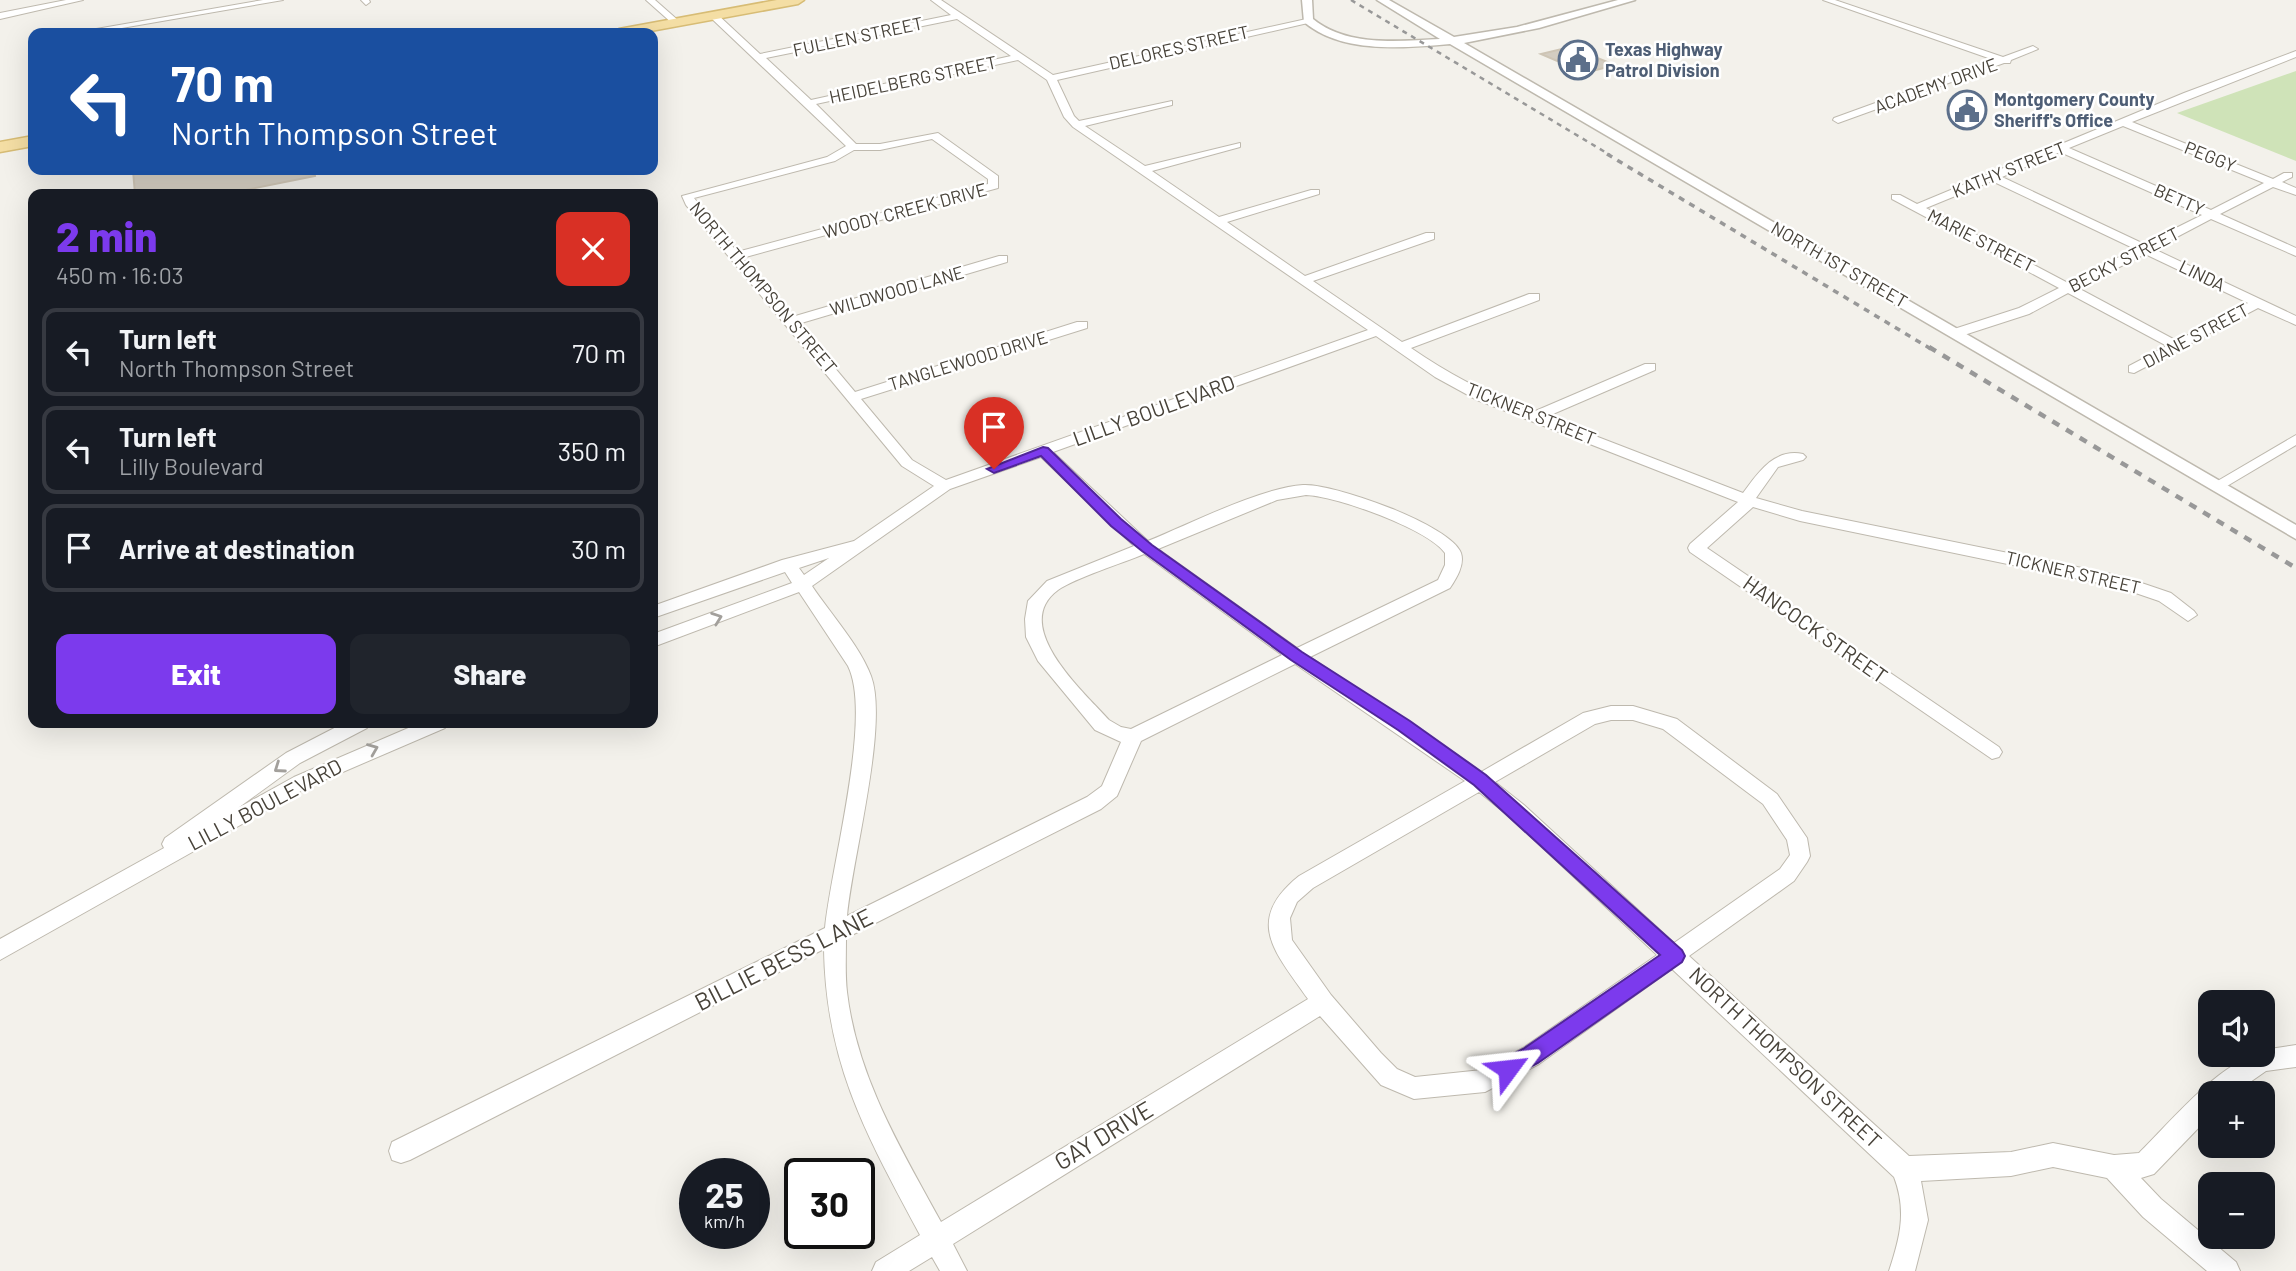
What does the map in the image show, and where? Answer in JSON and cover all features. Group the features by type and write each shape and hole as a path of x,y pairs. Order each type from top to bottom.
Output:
{"main road":[{"path":"645,28 798,0"},
{"path":"0,148 28,142"},
{"path":"0,153 28,148"}],"street":[{"path":"0,16 79,0"},
{"path":"107,28 279,0"},
{"path":"650,0 676,22"},
{"path":"935,0 1051,78"},
{"path":"1307,0 1308,20 1320,32 1345,39 1384,42 1450,41 1481,37 1630,0"},
{"name":"NORTH 1ST STREET","path":"1381,0 2296,533"},
{"path":"1827,0 2007,61"},
{"path":"714,16 850,141 852,147"},
{"name":"FULLEN STREET","path":"758,57 957,16"},
{"name":"DELORES STREET","path":"1051,78 1308,20"},
{"name":"ACADEMY DRIVE","path":"1838,120 2007,61 2033,49"},
{"name":"KATHY STREET","path":"1917,208 2296,54"},
{"name":"HEIDELBERG STREET","path":"808,103 1018,57"},
{"name":"TICKNER STREET","path":"1051,78 1069,117 1077,125 1461,386 1746,499 1800,516 2121,582 2165,597 2188,615"},
{"path":"1077,125 1168,103"},
{"name":"PEGGY","path":"2125,123 2296,192"},
{"name":"WOODY CREEK DRIVE","path":"736,256 995,186 994,178 934,135 880,147 852,147"},
{"path":"1144,170 1236,145"},
{"name":"NORTH THOMPSON STREET","path":"852,147 831,159 688,197 690,203 907,463 945,486"},
{"name":"BETTY","path":"2062,149 2296,252"},
{"name":"BECKY STREET","path":"1956,333 2024,311 2288,175"},
{"name":"LINDA","path":"1994,177 2296,321"},
{"path":"1219,221 1315,192"},
{"name":"MARIE STREET","path":"1896,197 2178,345"},
{"path":"1305,280 1430,236"},
{"name":"WILDWOOD LANE","path":"790,322 1003,260"},
{"path":"1402,347 1534,297"},
{"name":"DIANE STREET","path":"2134,369 2258,303"},
{"name":"TANGLEWOOD DRIVE","path":"854,397 1082,326"},
{"name":"LILLY BOULEVARD","path":"658,639 802,585 945,486 1379,331"},
{"path":"1535,416 1650,367"},
{"path":"2217,486 2296,439"},
{"name":"NORTH THOMPSON STREET","path":"1043,451 1116,522 1147,548 1296,656 1404,726 1480,780 1675,956 1904,1169"},
{"path":"1746,499 1773,464 1798,457"},
{"path":"1316,490 1332,493 1433,534 1448,545 1454,555 1451,572 1444,584 1133,736 1117,734 1102,725 1044,657 1035,637 1034,619 1037,601 1053,585 1147,548 1273,496 1289,491 1316,490"},
{"name":"HANCOCK STREET","path":"1746,499 1745,507 1696,548 1992,752"},
{"name":"LILLY BOULEVARD","path":"658,610 788,564 861,543"},
{"path":"788,564 856,664 863,678 866,694 863,749 835,935 836,992 845,1043 858,1084 880,1136 954,1271"},
{"path":"1611,713 1633,713 1670,724 1770,799 1797,838 1800,856 1787,875 1531,1056 1485,1081 1414,1088 1389,1077 1323,1002 1281,943 1279,918 1289,896 1306,882 1480,780 1590,718 1611,713"},
{"name":"LILLY BOULEVARD","path":"97,898 293,758 350,728"},
{"name":"LILLY BOULEVARD","path":"0,950 301,782 426,728"},
{"name":"BILLIE BESS LANE","path":"401,1151 1094,803 1111,791 1133,736"},
{"name":"GAY DRIVE","path":"885,1271 1323,1002"},
{"path":"2232,1081 2259,1060 2280,1055 2296,1056"},
{"path":"1902,1271 1917,1225 1915,1195 1904,1169 2011,1164 2053,1155 2114,1167 2144,1165 2198,1111"},
{"path":"2114,1167 2152,1208 2227,1271"}],"green space":[{"path":"2296,71 2296,161 2177,113"}],"building":[{"name":"Texas Highway Patrol Division","path":"1570,47 1615,65 1585,73 1541,54"},
{"path":"133,175 315,176 251,189 135,189"}],"railway":[{"path":"1351,0 1610,155"},
{"path":"1607,154 1931,349"},
{"path":"1929,347 2296,568"}],"place":[{"name":"Texas Highway Patrol Division","path":"1578,60"},
{"name":"Montgomery County Sheriff's Office","path":"1967,110"}],"route":[{"path":"994,469 1043,451 1116,522 1147,548 1296,656 1404,726 1480,780 1675,956 1531,1056 1508,1069"}]}
